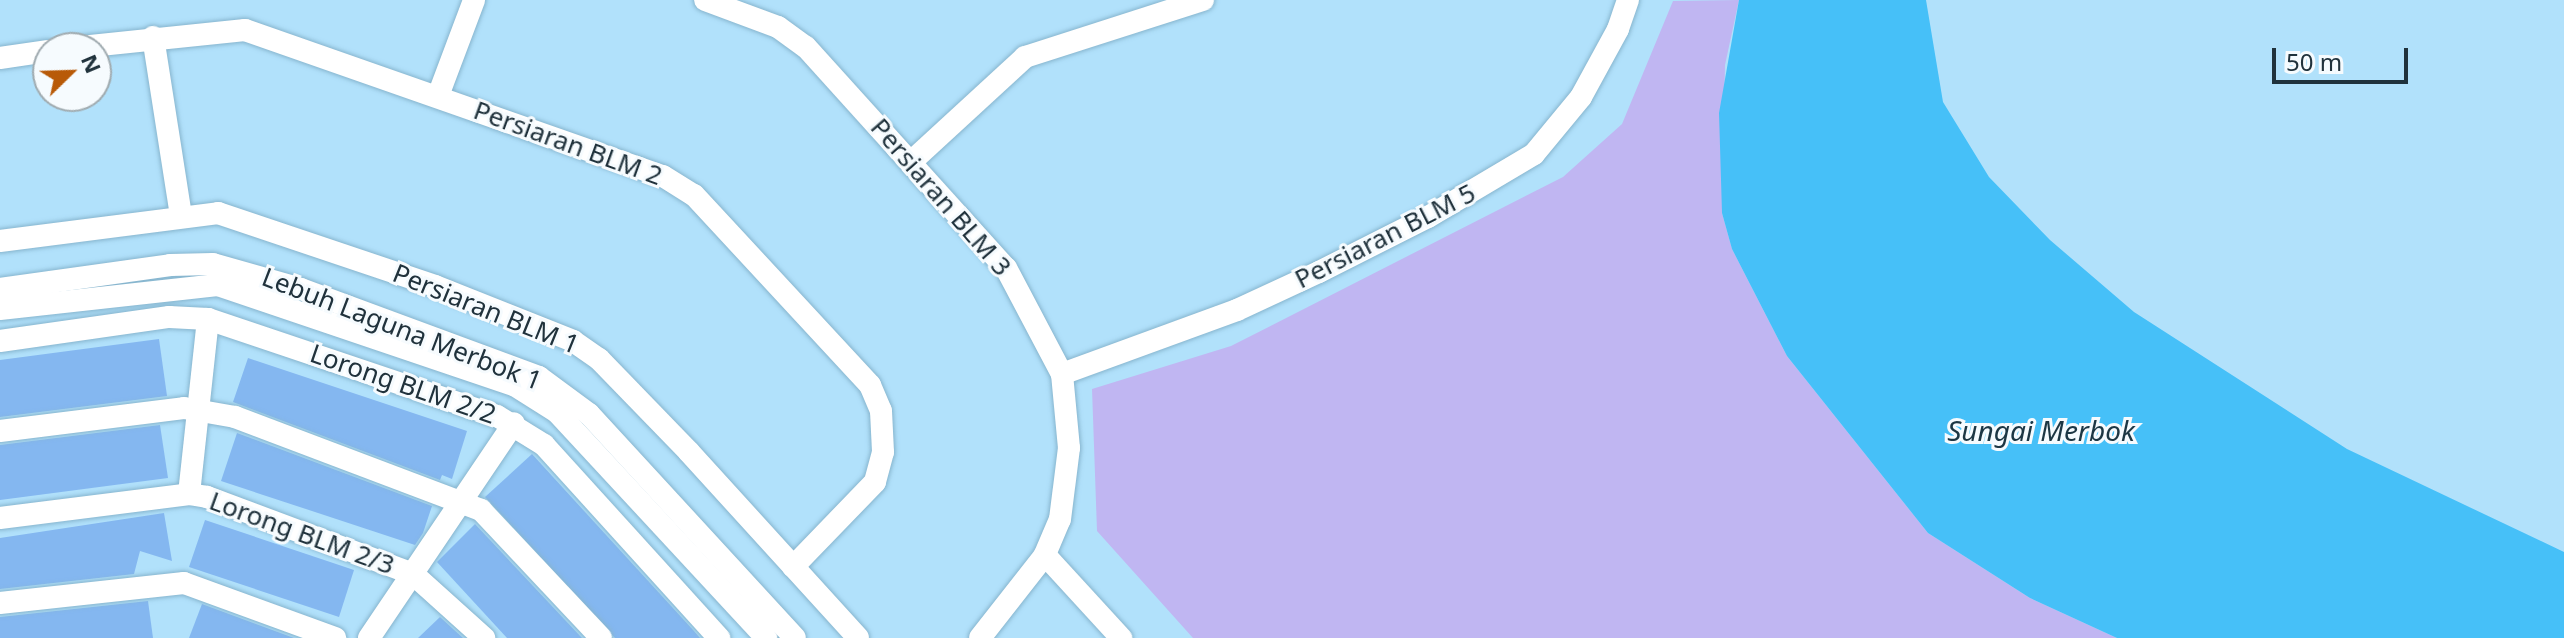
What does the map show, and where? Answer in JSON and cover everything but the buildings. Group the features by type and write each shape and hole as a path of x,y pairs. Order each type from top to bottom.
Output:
{"street":[{"path":"438,96 474,0"},
{"name":"Persiaran BLM 3","path":"705,0 792,35 1006,268 1062,374 1067,472 1062,511 1045,555 980,638"},
{"path":"911,162 1025,57 1162,6 1203,0"},
{"name":"Persiaran BLM 5","path":"1062,374 1237,310 1319,272 1428,217 1534,154 1581,97 1618,29 1628,0"},
{"name":"Persiaran BLM 2","path":"112,42 245,30 663,176 694,195 870,385 883,424 880,469 866,495 793,567"},
{"path":"153,37 181,215"},
{"path":"0,58 32,53"},
{"name":"Persiaran BLM 1","path":"0,241 181,215 218,213 435,286 585,347 858,638"},
{"name":"Lebuh Laguna Merbok 1","path":"0,289 191,263 233,267 539,377 589,414 795,638"},
{"name":"Lebuh Laguna Merbok 1","path":"0,309 218,285 514,385 539,397 577,432 766,638"},
{"name":"Lorong BLM 2/2","path":"0,341 169,317 208,319 514,423 544,445 719,638"},
{"path":"189,494 208,319"},
{"path":"0,431 197,409 235,417 464,500 481,510 601,638"},
{"path":"369,638 514,423"},
{"name":"Lorong BLM 2/3","path":"0,518 189,494 226,503 413,574 484,638"},
{"path":"1045,555 1121,638"},
{"path":"0,603 184,583 335,638"}],"shaded area":[{"path":"1739,0 1725,65 1722,213 1732,249 1787,356 1928,533 2030,598 2117,638 1193,638 1097,531 1092,389 1231,346 1563,177 1622,124 1673,1"}],"water":[{"name":"Sungai Merbok","path":"1739,0 1926,0 1943,102 1989,177 2050,240 2134,312 2347,449 2564,552 2564,638 2117,638 2030,598 1928,533 1787,356 1732,249 1722,213 1719,113"}]}
